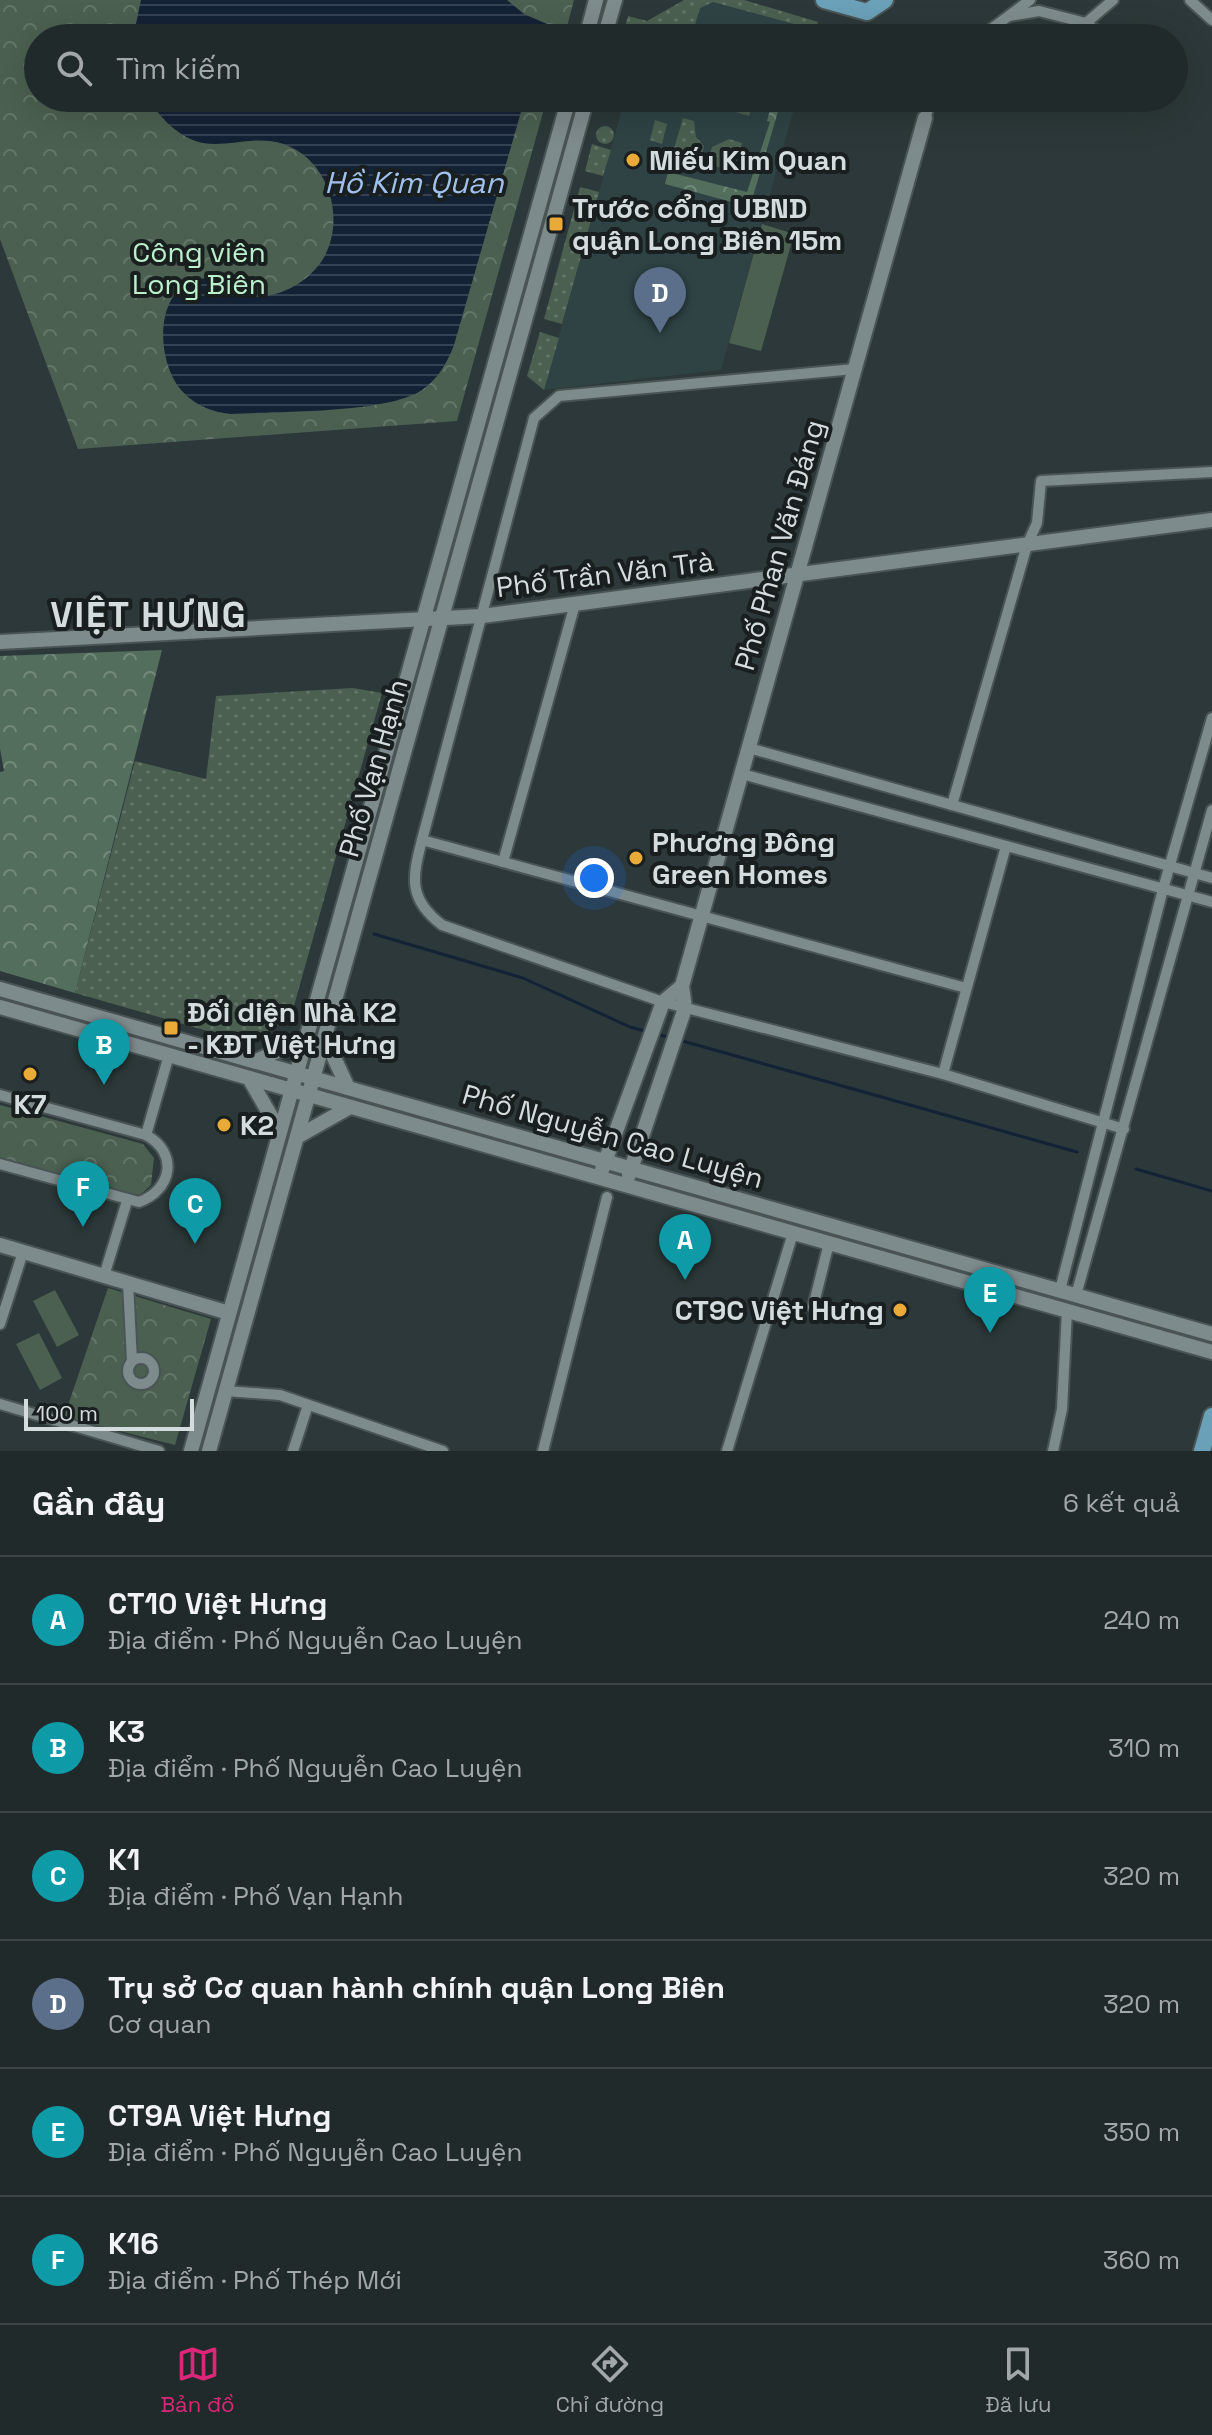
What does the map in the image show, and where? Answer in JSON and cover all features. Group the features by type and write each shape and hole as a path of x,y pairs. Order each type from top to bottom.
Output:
{"main road":[{"path":"824,0 867,12 885,0"},
{"path":"1202,1451 1212,1416"}],"street":[{"path":"590,24 596,0"},
{"path":"608,24 615,0"},
{"path":"998,24 1030,0"},
{"path":"1009,16 1039,11 1082,23 1091,21 1113,0"},
{"path":"1190,0 1212,20"},
{"name":"Phố Vạn Hạnh","path":"191,1451 565,112"},
{"name":"Phố Vạn Hạnh","path":"209,1451 583,112"},
{"path":"925,118 927,112"},
{"name":"Phố Phan Văn Đáng","path":"625,1185 685,1008 682,986 925,118"},
{"path":"855,369 559,396 534,418 415,867 415,892 426,913 442,925 663,1002 943,1074 1124,1129"},
{"path":"952,805 1027,545 1037,523 1041,481 1212,472"},
{"name":"Phố Trần Văn Trà","path":"0,642 422,622 482,616 797,577 1212,520"},
{"path":"503,862 575,604"},
{"path":"1060,1290 1163,889 1212,718"},
{"path":"749,748 1212,878"},
{"path":"742,774 1212,902"},
{"path":"1076,1295 1212,810"},
{"path":"422,840 966,988"},
{"path":"943,1074 1006,846"},
{"path":"543,1451 607,1197 600,1178 605,1161 663,1002 682,986"},
{"name":"Phố Nguyễn Cao Luyện","path":"0,989 1212,1334"},
{"name":"Phố Nguyễn Cao Luyện","path":"0,1007 1212,1352"},
{"path":"256,1061 306,1038"},
{"path":"325,1038 348,1088"},
{"path":"146,1135 169,1055"},
{"path":"249,1078 280,1132"},
{"path":"0,1095 146,1135 165,1150 168,1162 165,1185 154,1197 139,1202 0,1164"},
{"path":"297,1137 350,1107"},
{"path":"607,1197 625,1185"},
{"path":"104,1276 127,1201"},
{"path":"727,1451 793,1233"},
{"path":"813,1307 829,1243"},
{"path":"0,1245 229,1313"},
{"path":"0,1324 23,1252"},
{"path":"128,1283 132,1361"},
{"path":"1055,1450 1062,1409 1067,1311"},
{"path":"226,1391 270,1393 443,1451"},
{"path":"0,1404 159,1451"},
{"path":"293,1451 308,1405"}],"shaded area":[{"path":"684,0 744,0 818,22 818,24 657,24"},
{"path":"621,112 793,112 721,370 544,390"}],"green space":[{"name":"Công viên Long Biên","path":"0,0 574,0 568,24 24,24 24,112 543,112 457,421 78,449 0,239"},
{"path":"684,0 744,0 818,22 794,24 713,2 700,8 695,24 626,24 628,16 647,21"},
{"path":"769,112 778,112 751,203 743,205 665,184 668,172 747,192 770,122 767,121"},
{"path":"683,118 694,121 696,137 704,146 700,162 673,152"},
{"path":"655,120 667,124 662,144 650,140"},
{"path":"605,126 614,135 605,144 596,135"},
{"path":"729,139 742,143 734,172 708,164 712,147"},
{"path":"592,144 611,150 603,176 585,171"},
{"path":"580,187 599,192 562,324 544,319"},
{"path":"762,224 794,234 761,351 729,343"},
{"path":"540,332 559,338 544,390 527,376"},
{"path":"162,650 75,993 0,971 0,772 4,771 0,749 0,656"},
{"path":"353,688 382,693 290,1020 246,1042 75,993 135,761 206,779 216,696"},
{"path":"0,1105 143,1144 154,1158 151,1185 140,1195 128,1197 0,1159"},
{"path":"108,1288 211,1319 175,1445 64,1417"},
{"path":"55,1290 79,1335 57,1347 33,1301"},
{"path":"39,1333 62,1378 40,1390 16,1344"}],"water":[{"path":"141,0 507,0 524,14 547,24 136,24"},
{"name":"Hồ Kim Quan","path":"521,112 454,345 433,381 405,398 358,407 302,411 231,414 211,410 188,397 174,379 164,346 166,311 173,297 184,285 200,279 211,280 239,294 251,296 275,294 298,284 323,259 330,242 332,204 318,170 305,156 289,146 262,140 203,143 186,137 158,113"}],"waterway":[{"path":"374,934 523,978 630,1027 649,1032"},
{"path":"656,1034 672,1038"},
{"path":"679,1040 1077,1152"},
{"path":"1136,1169 1212,1191"}],"place":[{"name":"Miếu Kim Quan","path":"633,160"},
{"name":"Trước cổng UBND quận Long Biên 15m","path":"556,224"},
{"name":"Trụ sở Cơ quan hành chính quận Long Biên","path":"660,333"},
{"name":"Phương Đông Green Homes","path":"636,858"},
{"name":"Đối diện Nhà K2 - KĐT Việt Hưng","path":"171,1028"},
{"name":"K7","path":"30,1074"},
{"name":"K3","path":"104,1085"},
{"name":"K2","path":"224,1125"},
{"name":"K16","path":"83,1227"},
{"name":"K1","path":"195,1244"},
{"name":"CT10 Việt Hưng","path":"685,1280"},
{"name":"CT9C Việt Hưng","path":"900,1310"},
{"name":"CT9A Việt Hưng","path":"990,1333"}],"district":[{"name":"VIỆT HƯNG","path":"149,615"}]}
